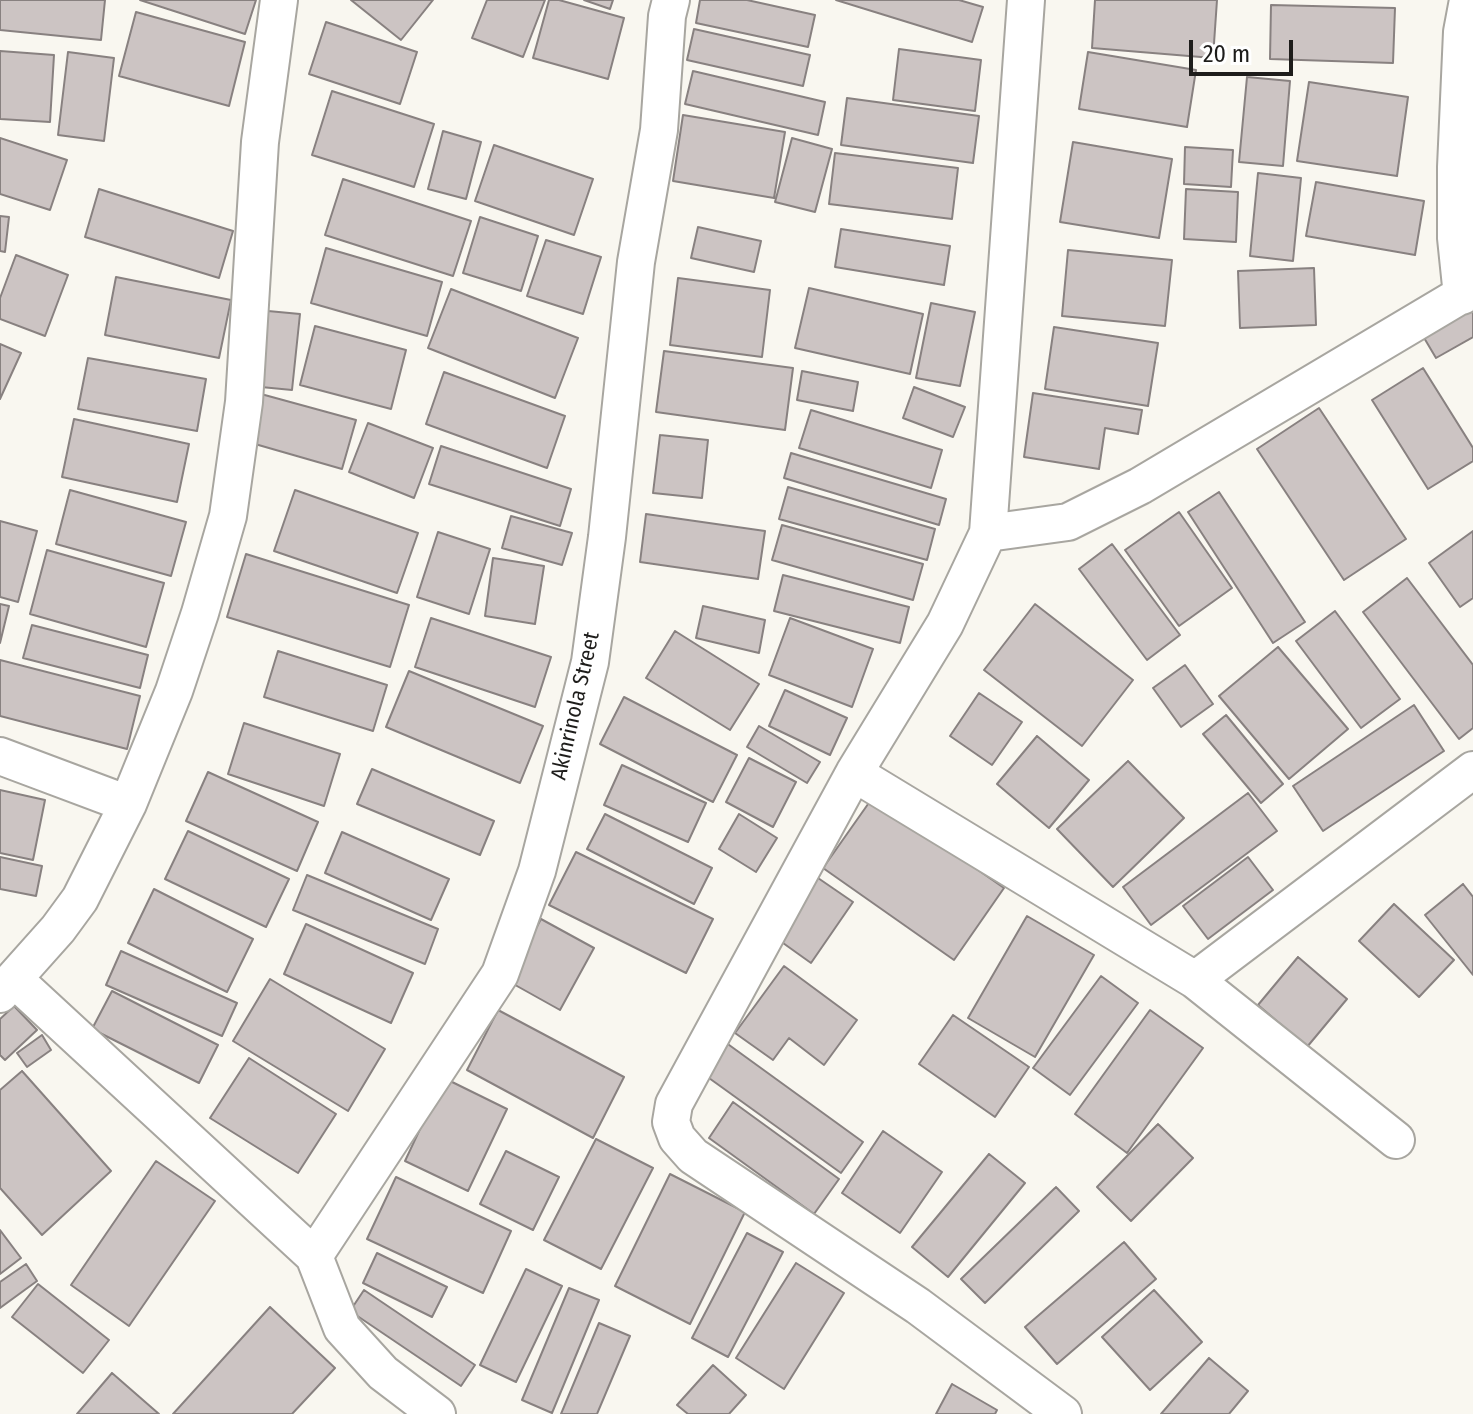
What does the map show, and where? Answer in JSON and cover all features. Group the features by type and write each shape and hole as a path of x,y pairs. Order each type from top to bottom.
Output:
{"street":[{"path":"279,0 260,142 244,402 228,516 174,691 128,804 80,899 8,987 314,1256 342,1328 383,1373 437,1414"},
{"name":"Akinrinola Street","path":"314,1256 500,974 537,871 590,662 607,537 636,262 659,130 667,16 671,0"},
{"path":"1026,0 988,533 945,624 854,773 674,1104 671,1122 677,1138 693,1156 918,1306 1063,1414"},
{"path":"988,533 1068,522 1140,486 1467,292 1456,238 1456,167 1462,32 1468,0"},
{"path":"0,756 128,804"},
{"path":"1195,980 1473,770"},
{"path":"854,773 1195,980 1396,1140"}],"building":[{"path":"0,0 105,0 101,40 0,30"},
{"path":"140,0 256,0 245,34"},
{"path":"351,0 433,0 401,40"},
{"path":"487,0 545,0 523,57 472,38"},
{"path":"549,0 624,18 608,79 533,58"},
{"path":"584,0 613,0 610,9"},
{"path":"700,0 747,0 815,15 808,47 696,23"},
{"path":"836,0 959,0 983,7 972,42"},
{"path":"1095,0 1217,0 1213,58 1092,48"},
{"path":"1271,5 1395,8 1393,63 1270,59"},
{"path":"136,12 245,42 229,106 119,76"},
{"path":"326,22 417,52 400,104 309,74"},
{"path":"694,29 810,55 803,86 687,60"},
{"path":"899,49 981,60 975,111 893,100"},
{"path":"0,51 54,55 50,122 0,119"},
{"path":"68,52 114,58 104,141 58,135"},
{"path":"1088,52 1196,70 1187,127 1079,109"},
{"path":"693,71 825,102 818,135 685,104"},
{"path":"1247,77 1290,81 1283,166 1239,162"},
{"path":"1309,82 1408,97 1397,176 1297,161"},
{"path":"332,91 434,124 414,187 312,155"},
{"path":"847,98 979,116 973,163 841,145"},
{"path":"683,115 785,132 774,198 673,181"},
{"path":"443,131 481,142 466,199 428,189"},
{"path":"0,138 67,160 50,210 0,194"},
{"path":"792,138 832,149 815,212 775,202"},
{"path":"1073,142 1172,159 1159,238 1060,222"},
{"path":"494,145 593,179 574,235 475,201"},
{"path":"1185,147 1233,150 1231,187 1184,184"},
{"path":"835,153 958,168 952,219 829,204"},
{"path":"1258,173 1301,178 1293,261 1250,256"},
{"path":"343,179 471,221 453,276 325,235"},
{"path":"1316,182 1424,201 1415,255 1306,236"},
{"path":"99,189 233,231 219,278 85,237"},
{"path":"1186,189 1238,192 1236,242 1184,239"},
{"path":"0,216 9,217 5,252 0,251"},
{"path":"480,217 538,236 521,291 463,273"},
{"path":"698,227 761,241 754,272 691,258"},
{"path":"841,229 950,246 944,285 835,267"},
{"path":"546,240 601,257 583,314 527,296"},
{"path":"326,248 442,282 427,336 311,303"},
{"path":"1068,250 1172,260 1165,326 1062,316"},
{"path":"16,255 68,275 45,336 0,319 0,298"},
{"path":"1314,268 1316,325 1240,328 1238,271"},
{"path":"116,277 231,300 219,358 105,335"},
{"path":"678,278 770,290 762,357 670,345"},
{"path":"809,288 923,314 910,374 795,348"},
{"path":"451,289 578,338 555,398 428,348"},
{"path":"1473,300 1473,337 1436,358 1420,331"},
{"path":"931,303 975,312 960,386 916,378"},
{"path":"268,311 300,314 292,390 261,387"},
{"path":"315,326 406,350 391,409 300,385"},
{"path":"1054,327 1158,343 1148,406 1045,389"},
{"path":"0,344 21,353 0,399"},
{"path":"664,351 793,368 785,430 656,412"},
{"path":"88,358 206,379 197,431 78,409"},
{"path":"1423,368 1473,448 1473,461 1428,489 1372,400"},
{"path":"802,371 858,382 853,411 797,400"},
{"path":"444,372 565,416 547,468 426,424"},
{"path":"914,387 965,407 953,437 903,418"},
{"path":"1033,393 1142,410 1138,434 1105,428 1099,469 1024,457"},
{"path":"261,394 356,420 342,469 248,442"},
{"path":"1319,408 1406,539 1344,580 1257,449"},
{"path":"811,410 942,450 931,488 799,448"},
{"path":"74,419 189,444 177,502 62,477"},
{"path":"368,423 433,448 414,498 349,472"},
{"path":"660,435 708,440 702,498 653,493"},
{"path":"441,446 571,489 560,526 429,484"},
{"path":"791,453 946,499 939,525 784,478"},
{"path":"788,487 935,529 927,560 779,519"},
{"path":"70,490 186,522 171,576 56,544"},
{"path":"295,490 418,533 397,593 274,551"},
{"path":"1219,492 1305,622 1273,643 1188,512"},
{"path":"1179,512 1232,588 1179,626 1125,550"},
{"path":"646,514 765,531 758,579 640,562"},
{"path":"511,516 572,533 562,565 502,548"},
{"path":"0,521 37,531 18,602 0,597"},
{"path":"782,525 923,564 913,600 772,560"},
{"path":"1473,531 1473,598 1460,607 1429,563"},
{"path":"438,532 490,549 469,614 417,597"},
{"path":"1112,544 1180,635 1147,660 1079,569"},
{"path":"47,550 164,583 146,647 30,614"},
{"path":"246,554 409,605 390,667 227,617"},
{"path":"493,558 544,566 535,624 485,616"},
{"path":"783,575 909,607 900,643 774,611"},
{"path":"1407,578 1473,665 1473,728 1459,739 1363,612"},
{"path":"0,604 9,606 0,643"},
{"path":"1035,604 1133,680 1082,746 984,670"},
{"path":"703,606 765,620 759,653 696,638"},
{"path":"1335,611 1400,699 1361,728 1296,641"},
{"path":"431,618 551,657 535,707 415,667"},
{"path":"790,618 873,649 852,707 769,675"},
{"path":"32,625 148,655 140,688 23,658"},
{"path":"675,631 759,684 730,730 646,678"},
{"path":"1278,647 1348,729 1289,779 1219,696"},
{"path":"278,651 387,685 373,731 264,697"},
{"path":"0,660 140,696 127,749 0,716"},
{"path":"1185,665 1213,704 1181,727 1153,688"},
{"path":"409,671 543,726 520,783 386,727"},
{"path":"785,690 847,718 830,755 769,726"},
{"path":"979,693 1022,722 992,765 950,736"},
{"path":"624,697 737,755 713,802 600,744"},
{"path":"1414,705 1444,751 1323,831 1293,786"},
{"path":"1226,715 1283,784 1261,803 1203,734"},
{"path":"244,723 340,754 324,806 228,774"},
{"path":"759,726 820,762 807,783 747,747"},
{"path":"1037,736 1089,780 1049,828 997,784"},
{"path":"749,758 796,782 773,827 726,802"},
{"path":"1128,761 1184,818 1113,887 1057,829"},
{"path":"622,765 706,803 688,842 604,805"},
{"path":"372,769 494,821 480,855 357,804"},
{"path":"208,772 318,822 297,871 186,821"},
{"path":"0,790 45,800 33,860 0,853"},
{"path":"1248,793 1277,831 1151,925 1123,887"},
{"path":"873,797 1004,888 954,960 823,868"},
{"path":"605,814 712,868 694,904 587,849"},
{"path":"739,814 777,838 756,872 719,849"},
{"path":"188,831 289,879 266,927 165,879"},
{"path":"342,832 449,879 431,920 325,873"},
{"path":"576,852 713,919 686,973 549,905"},
{"path":"0,857 42,866 36,896 0,889"},
{"path":"1248,857 1273,890 1208,939 1183,906"},
{"path":"307,875 438,929 425,964 293,910"},
{"path":"818,878 853,902 811,963 776,938"},
{"path":"1463,884 1473,897 1473,975 1425,915"},
{"path":"154,889 253,939 227,992 128,943"},
{"path":"1394,904 1454,960 1419,997 1359,941"},
{"path":"1027,916 1094,955 1035,1057 968,1018"},
{"path":"541,919 594,948 560,1010 508,981"},
{"path":"306,924 413,973 391,1023 284,974"},
{"path":"121,951 237,1003 222,1036 106,985"},
{"path":"1298,957 1347,999 1307,1047 1258,1005"},
{"path":"784,966 857,1020 824,1065 789,1038 773,1060 735,1033"},
{"path":"1101,976 1138,1003 1070,1095 1033,1068"},
{"path":"270,979 385,1049 348,1111 233,1041"},
{"path":"112,991 218,1045 199,1083 92,1029"},
{"path":"14,1006 37,1030 5,1060 0,1055 0,1019"},
{"path":"498,1010 624,1077 593,1138 467,1070"},
{"path":"1150,1010 1203,1048 1127,1153 1075,1114"},
{"path":"953,1015 1029,1067 995,1117 919,1064"},
{"path":"42,1035 51,1050 27,1067 17,1053"},
{"path":"725,1042 863,1142 841,1173 702,1073"},
{"path":"249,1058 336,1114 298,1173 210,1118"},
{"path":"22,1071 111,1171 42,1235 0,1188 0,1090"},
{"path":"444,1078 507,1109 468,1191 405,1161"},
{"path":"733,1102 839,1179 814,1214 709,1138"},
{"path":"1158,1124 1193,1158 1131,1221 1097,1187"},
{"path":"883,1131 942,1172 900,1233 842,1193"},
{"path":"596,1139 653,1168 601,1269 544,1240"},
{"path":"506,1151 559,1177 533,1230 480,1204"},
{"path":"989,1154 1025,1183 948,1277 912,1247"},
{"path":"156,1161 215,1201 129,1326 71,1285"},
{"path":"670,1174 745,1212 690,1324 615,1286"},
{"path":"396,1177 511,1231 483,1293 367,1239"},
{"path":"1056,1187 1079,1211 985,1303 961,1279"},
{"path":"0,1230 21,1258 0,1274"},
{"path":"747,1233 783,1252 728,1357 692,1338"},
{"path":"1124,1242 1156,1279 1057,1364 1025,1327"},
{"path":"377,1253 447,1287 432,1317 363,1283"},
{"path":"796,1263 844,1293 784,1389 736,1358"},
{"path":"26,1264 37,1281 0,1308 0,1282"},
{"path":"526,1269 562,1286 516,1382 480,1365"},
{"path":"38,1284 109,1340 83,1373 12,1317"},
{"path":"569,1288 599,1300 552,1413 522,1400"},
{"path":"364,1290 475,1365 461,1386 350,1311"},
{"path":"1154,1290 1202,1342 1150,1390 1102,1337"},
{"path":"270,1307 335,1368 292,1414 173,1414"},
{"path":"599,1323 630,1336 597,1414 561,1414"},
{"path":"1209,1358 1248,1391 1229,1414 1161,1414"},
{"path":"713,1365 746,1395 729,1414 688,1414 677,1405"},
{"path":"112,1373 159,1414 77,1414"},
{"path":"952,1384 997,1410 995,1414 936,1414"}]}
